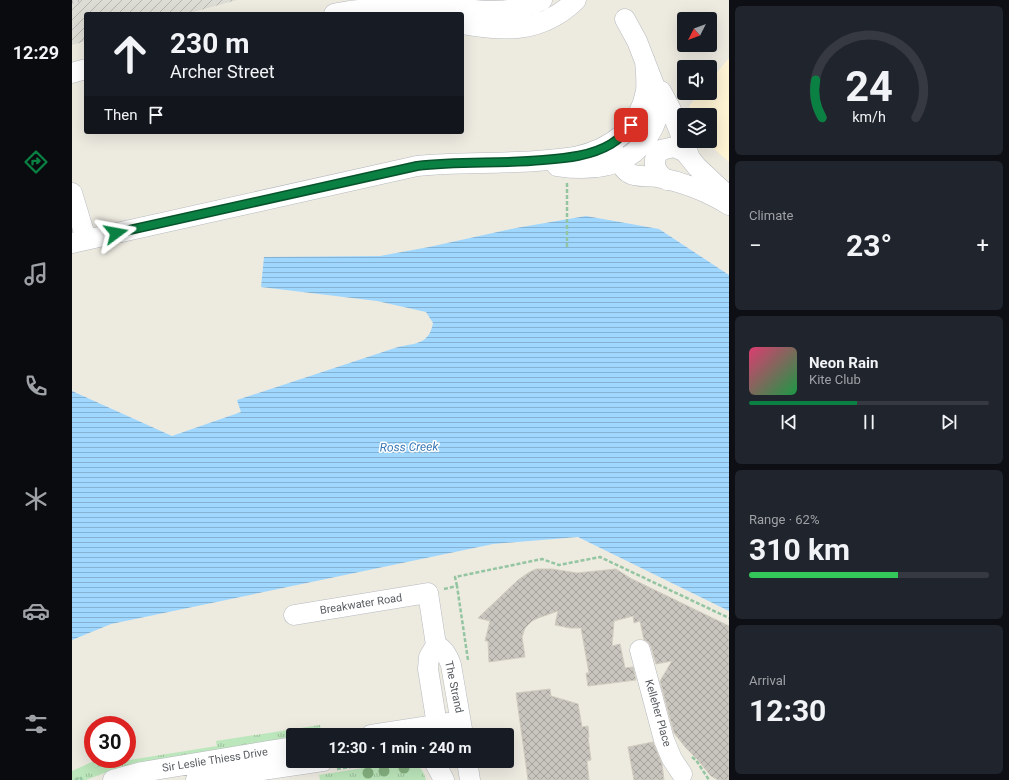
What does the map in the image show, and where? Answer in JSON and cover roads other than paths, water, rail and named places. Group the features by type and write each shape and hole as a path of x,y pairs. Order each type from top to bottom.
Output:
{"street":[{"path":"344,12 355,10 426,6 470,10 509,11 542,0"},
{"path":"464,24 498,30 538,24 553,17 576,0"},
{"path":"615,153 631,154 643,143 652,129 659,112 660,100 633,33 625,19"},
{"path":"645,61 677,126 668,136 662,150"},
{"path":"72,73 84,70"},
{"path":"667,180 659,174 655,167 656,156 662,150 671,146 685,152 702,172 729,197"},
{"path":"686,148 691,160"},
{"path":"72,193 79,241 417,166 436,164 519,162 583,169 605,167 615,153"},
{"path":"615,153 627,171 631,174 655,176 687,184 729,205"},
{"name":"Breakwater Road","path":"294,615 428,593 436,645"},
{"name":"The Strand","path":"439,728 428,669 429,657 436,645 443,650 449,659 462,728"},
{"name":"Kelleher Place","path":"640,650 664,740 684,778"},
{"name":"Sir Leslie Thiess Drive","path":"113,780 149,771 286,748"},
{"name":"Sir Leslie Thiess Drive","path":"196,780 286,767"},
{"path":"438,768 444,780"},
{"path":"447,768 448,780"},
{"path":"468,768 470,780"}],"water":[{"name":"Ross Creek","path":"586,216 659,229 729,275 729,611 578,537 493,544 111,624 72,640 72,391 172,436 241,412 237,400 398,347 416,343 425,339 429,335 433,323 426,312 377,301 261,287 264,257 380,256 516,228"}],"railway":[{"path":"72,2 80,0"}]}
